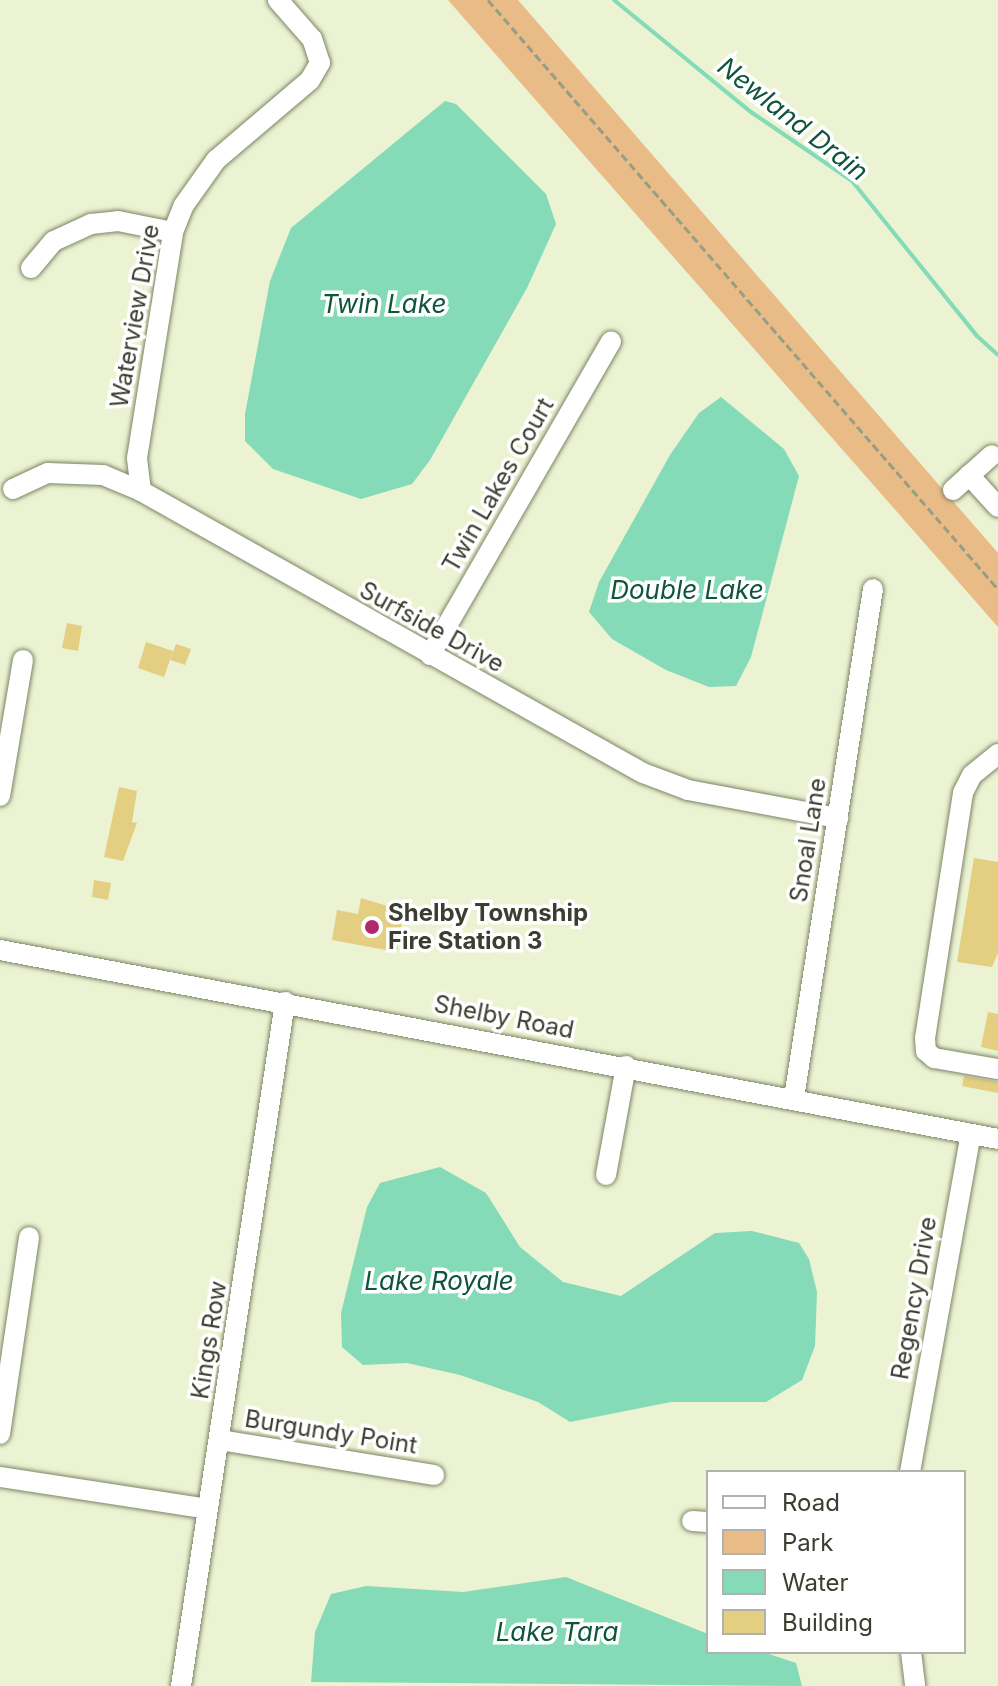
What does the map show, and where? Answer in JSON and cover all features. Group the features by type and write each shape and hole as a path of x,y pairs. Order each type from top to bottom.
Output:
{"street":[{"name":"Waterview Drive","path":"141,491 137,458 173,232 193,189 216,160 310,80 320,63 312,39 278,0"},
{"path":"31,268 54,241 91,224 118,221 173,232"},
{"name":"Twin Lakes Court","path":"430,655 611,341"},
{"path":"953,490 992,455"},
{"name":"Surfside Drive","path":"13,489 48,473 74,471 103,475 141,491 430,655 663,782 838,818"},
{"path":"969,475 998,507"},
{"name":"Snoal Lane","path":"794,1098 873,589"},
{"path":"0,796 23,660"},
{"path":"998,754 972,775 963,793 925,1038 926,1051 934,1058 998,1069"},
{"name":"Shelby Road","path":"0,950 626,1066 998,1139"},
{"name":"Kings Row","path":"181,1686 285,1002"},
{"path":"606,1175 626,1066"},
{"name":"Regency Drive","path":"910,1470 971,1134"},
{"path":"0,1434 29,1237"},
{"name":"Burgundy Point","path":"220,1440 434,1475"},
{"path":"0,1477 208,1509"},
{"path":"911,1654 915,1686"}],"path":[{"path":"488,0 998,589"}],"green space":[{"path":"448,0 518,0 998,553 998,627"}],"water":[{"name":"Twin Lake","path":"445,101 456,104 546,194 556,224 527,288 430,460 412,484 361,499 273,469 245,441 245,414 270,281 291,228"},
{"name":"Double Lake","path":"721,397 784,449 799,476 751,657 736,686 709,687 666,670 612,639 589,612 599,582 670,455 699,413"},
{"name":"Lake Royale","path":"440,1167 486,1193 520,1247 563,1282 621,1296 715,1233 752,1231 799,1243 809,1259 817,1292 815,1346 802,1380 766,1402 671,1402 570,1422 538,1402 460,1375 407,1363 363,1365 342,1347 341,1313 367,1207 380,1183"},
{"name":"Lake Tara","path":"566,1577 706,1633 706,1654 769,1654 796,1663 802,1686 311,1682 315,1632 331,1594 366,1586 463,1592"}],"building":[{"path":"67,623 82,626 78,651 62,648"},
{"path":"146,642 173,651 164,677 138,668"},
{"path":"176,644 191,649 185,665 170,660"},
{"path":"119,787 137,791 132,822 137,823 123,861 104,857"},
{"path":"974,858 998,862 998,953 992,967 957,962"},
{"path":"94,880 111,883 108,900 92,897"},
{"path":"361,898 404,911 397,952 332,940 337,910 358,914"},
{"path":"988,1012 998,1014 998,1051 981,1047"},
{"path":"964,1076 998,1082 998,1093 962,1086"}],"waterway":[{"name":"Newland Drain","path":"614,0 751,112 852,181 977,336 998,355"}],"place":[{"name":"Shelby Township Fire Station 3","path":"372,927"}]}
